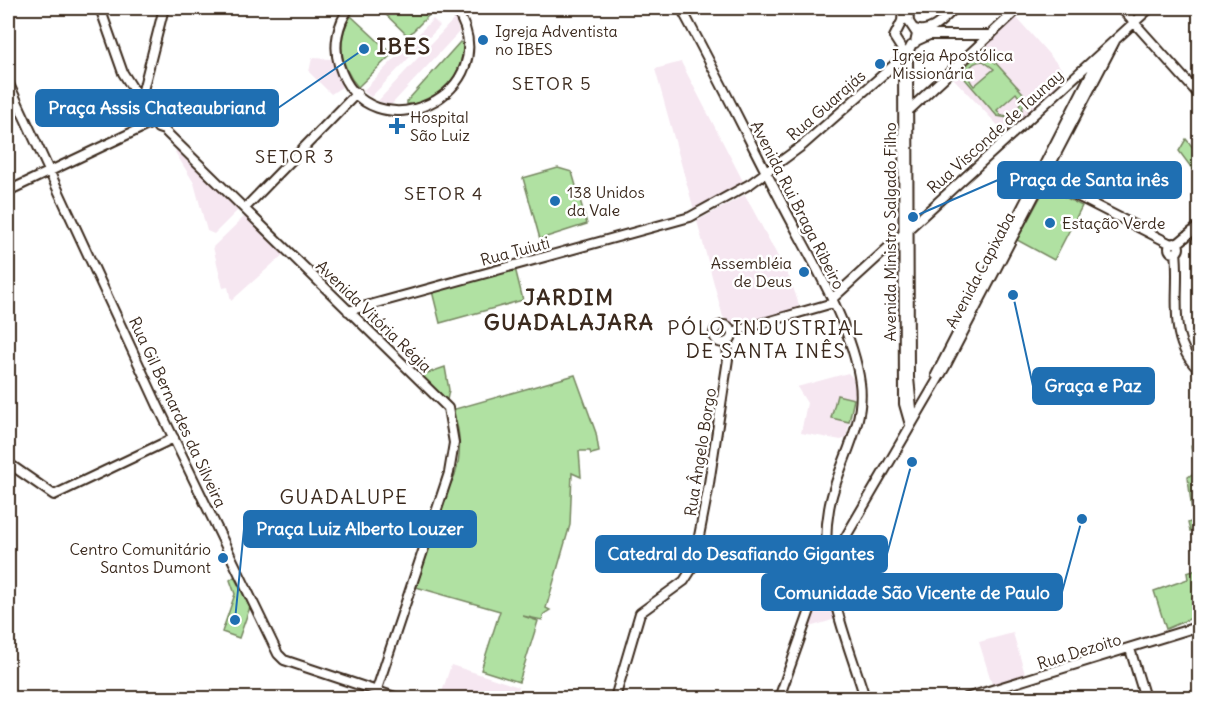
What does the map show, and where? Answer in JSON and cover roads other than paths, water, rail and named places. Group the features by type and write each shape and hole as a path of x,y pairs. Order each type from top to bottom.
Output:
{"street":[{"name":"Avenida Vitória Régia","path":"100,8 123,73 154,122 245,208 448,408 454,432 449,473 375,695"},
{"path":"140,102 164,8"},
{"path":"350,8 339,27 337,53 342,72 357,93 374,105 399,111 419,109 442,97 459,77 467,52 466,32 454,8"},
{"name":"Avenida Rui Braga Ribeiro","path":"681,8 832,301 857,367 861,394 856,428 828,511 828,567 811,604 779,699"},
{"path":"903,8 903,20 899,26 926,31 955,8"},
{"path":"908,8 908,20 913,27"},
{"path":"906,113 1019,8"},
{"path":"1121,8 1200,96"},
{"path":"1116,39 1150,8"},
{"path":"936,25 935,31 938,35"},
{"name":"Avenida Ministro Salgado Filho","path":"899,26 894,37 903,57 906,113"},
{"name":"Avenida Ministro Salgado Filho","path":"910,421 906,113 908,52 913,44 913,27"},
{"path":"900,46 913,44 925,36 991,35"},
{"name":"Avenida Capixaba","path":"1088,91 1089,69 1116,39"},
{"name":"Avenida Capixaba","path":"828,567 910,421 945,367 1041,177 1116,39"},
{"name":"Rua Guarajás","path":"748,185 803,145 903,57"},
{"name":"Rua Visconde de Taunay","path":"832,301 906,231 1089,69"},
{"name":"Rua Gil Bernardes da Silveira","path":"8,82 174,438 275,647 284,660 375,695"},
{"path":"245,208 357,93"},
{"path":"8,191 154,122"},
{"path":"1041,177 1175,247"},
{"name":"Rua Tuiuti","path":"348,311 690,217 748,185"},
{"path":"1200,225 1175,247 1177,334 1186,356 1200,371"},
{"path":"732,332 832,301"},
{"path":"722,325 732,332 732,337 727,342 717,340 715,330 722,325"},
{"name":"Rua Ângelo Borgo","path":"615,699 640,613 684,581 693,567 708,490 728,359 727,342"},
{"path":"8,463 54,495 174,438"},
{"path":"828,567 834,599 865,699"},
{"name":"Rua Dezoito","path":"966,699 1200,626"},
{"path":"1130,649 1145,699"},
{"path":"375,695 398,699"}],"place":[{"name":"Igreja Adventista no IBES","path":"483,40"},
{"name":"Praça Assis Chateaubriand","path":"364,49"},
{"name":"Igreja Apostólica Missionária","path":"880,64"},
{"name":"Hospital São Luiz","path":"397,126"},
{"name":"138 Unidos da Vale","path":"555,201"},
{"name":"Praça de Santa inês","path":"913,217"},
{"name":"Estação Verde","path":"1050,223"},
{"name":"Assembléia de Deus","path":"804,272"},
{"name":"Graça e Paz","path":"1013,295"},
{"name":"Catedral do Desafiando Gigantes","path":"912,462"},
{"name":"Comunidade São Vicente de Paulo","path":"1082,519"},
{"name":"Centro Comunitário Santos Dumont","path":"223,558"},
{"name":"Praça Luiz Alberto Louzer","path":"235,620"}],"district":[{"name":"IBES","path":"404,46"},
{"name":"SETOR 5","path":"552,84"},
{"name":"SETOR 3","path":"295,157"},
{"name":"SETOR 4","path":"444,194"},
{"name":"JARDIM GUADALAJARA","path":"569,310"},
{"name":"PÓLO INDUSTRIAL DE SANTA INÊS","path":"766,340"},
{"name":"GUADALUPE","path":"344,497"}]}
